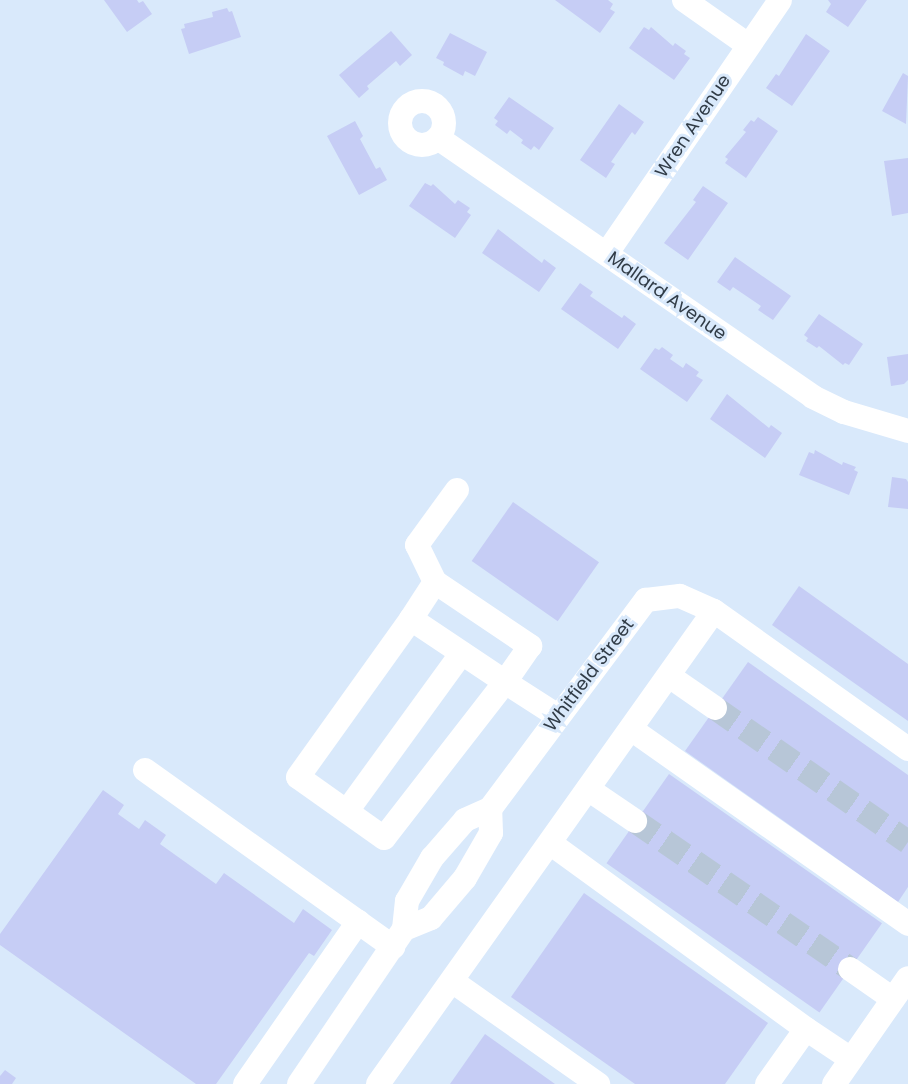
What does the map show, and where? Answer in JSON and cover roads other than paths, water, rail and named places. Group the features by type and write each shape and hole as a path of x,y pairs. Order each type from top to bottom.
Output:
{"street":[{"path":"684,0 748,45"},
{"name":"Wren Avenue","path":"607,253 780,0"},
{"name":"Mallard Avenue","path":"438,138 813,397 844,411 908,431"},
{"path":"435,582 298,777 384,838 505,682 530,646 435,582 417,545 457,490"},
{"name":"Whitfield Street","path":"299,1084 399,938 407,901 432,858 465,820 490,809 646,600 680,596 714,611 908,749"},
{"path":"378,1084 714,611"},
{"path":"411,619 558,716"},
{"path":"347,811 462,653"},
{"path":"669,676 715,708"},
{"path":"631,729 908,924"},
{"path":"145,770 358,922 399,938 431,918 465,878 490,834 490,809"},
{"path":"588,789 635,821"},
{"path":"550,843 806,1029 851,1059"},
{"path":"245,1084 358,922"},
{"path":"850,969 893,999"},
{"path":"834,1084 908,978"},
{"path":"452,981 598,1084"},
{"path":"767,1084 806,1029"}],"tunnel":[{"path":"715,708 908,842"},
{"path":"635,821 850,969"}]}
